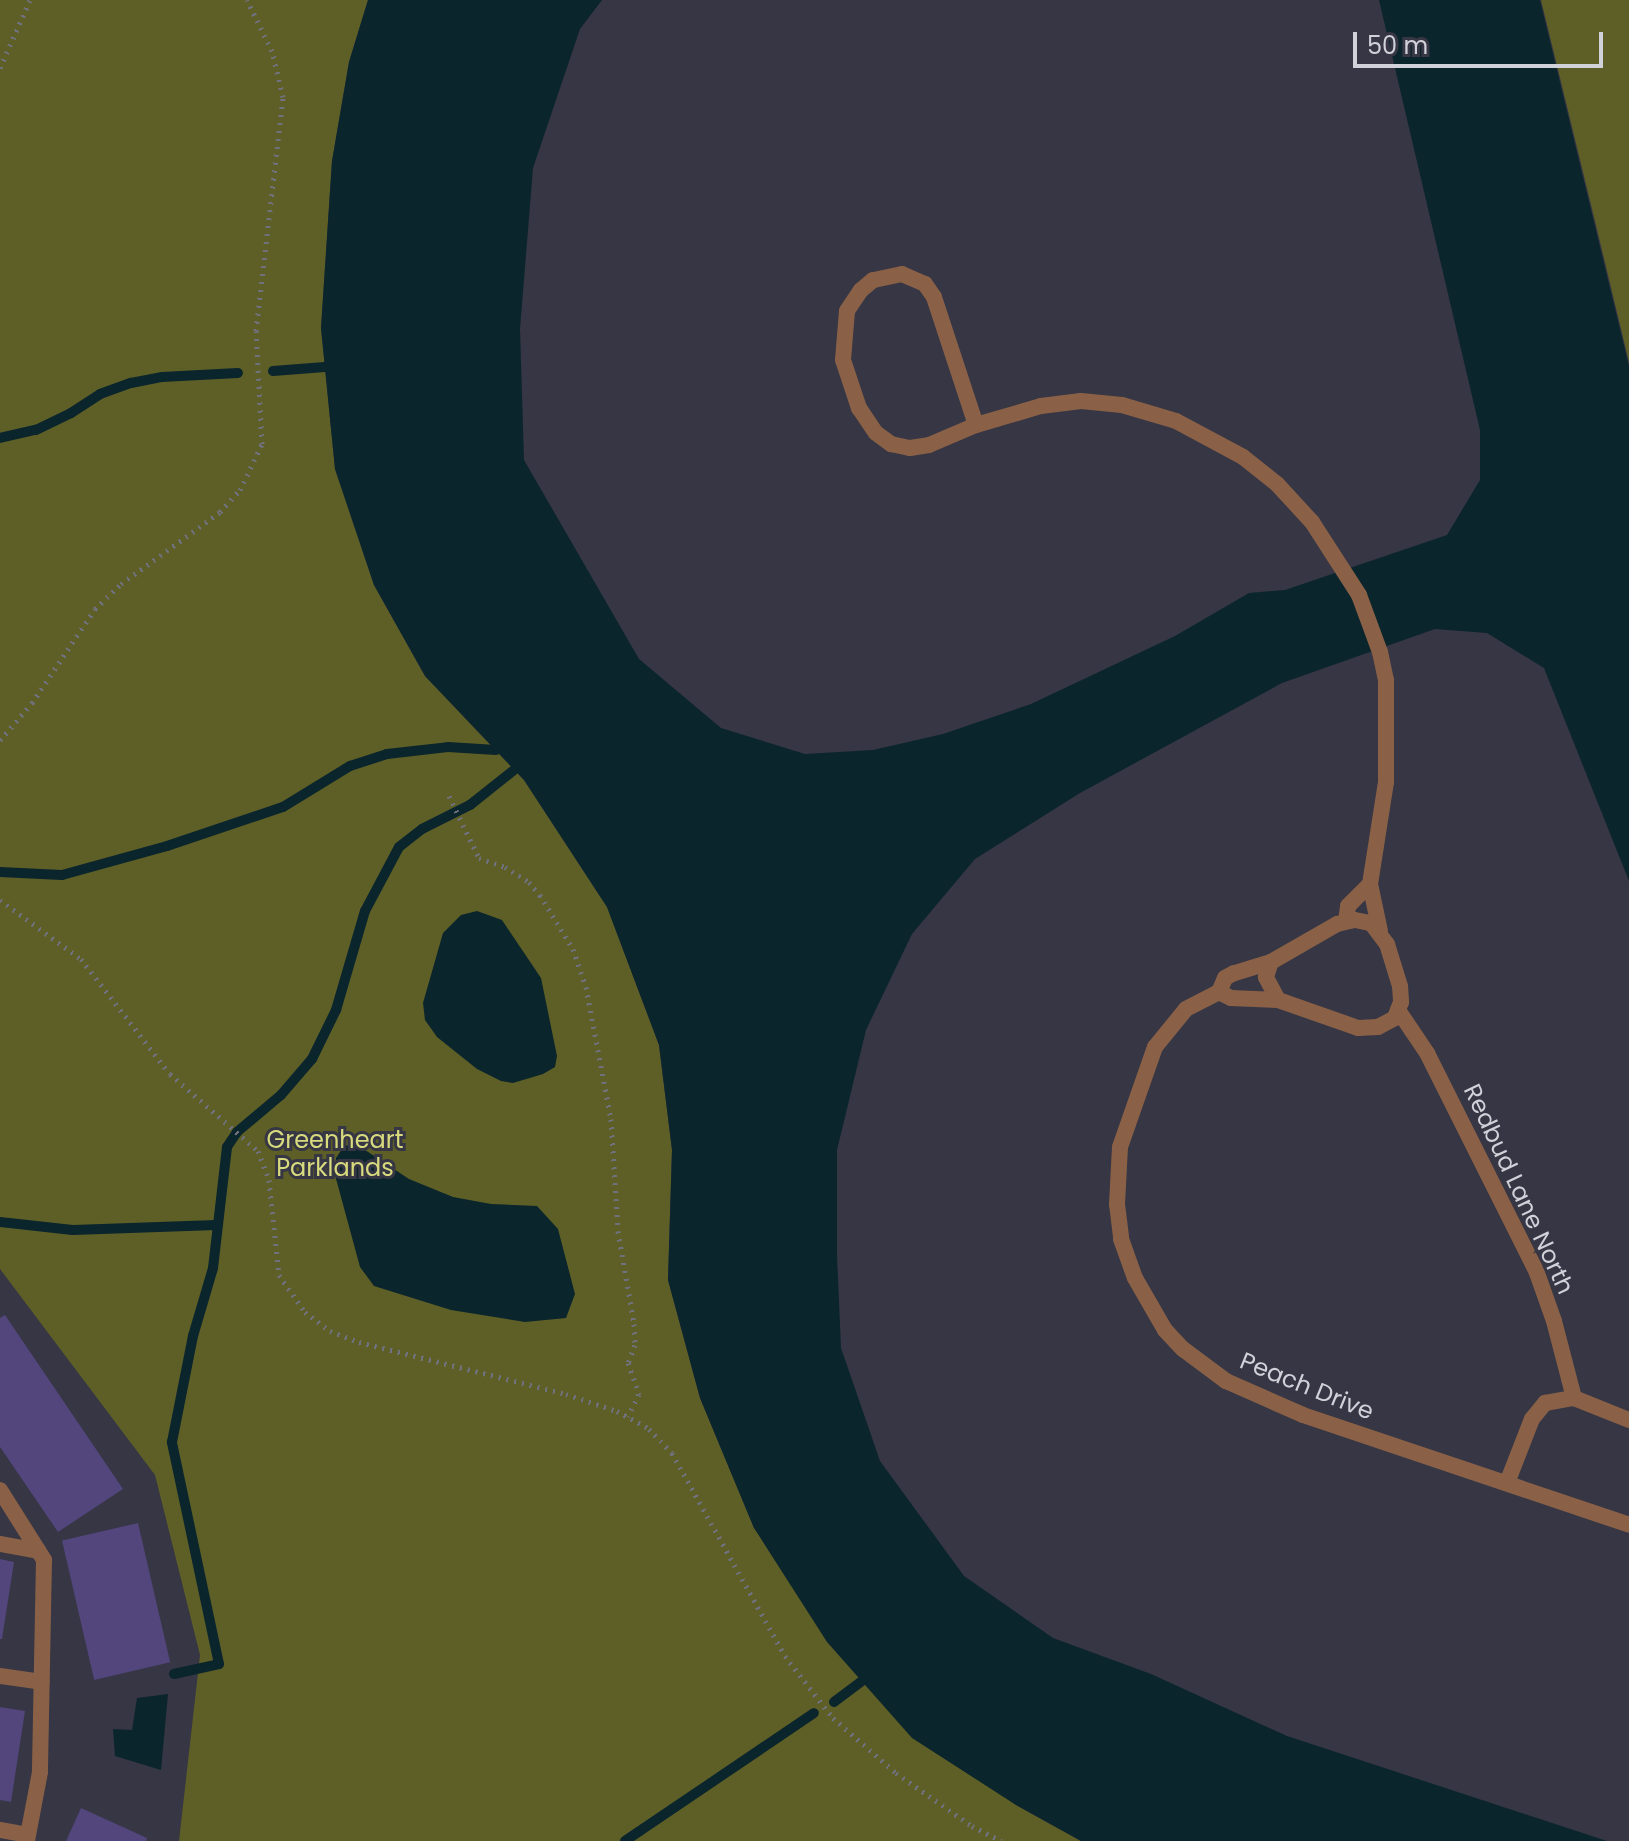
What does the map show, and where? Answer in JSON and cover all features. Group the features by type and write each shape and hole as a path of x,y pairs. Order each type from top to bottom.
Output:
{"street":[{"path":"976,425 934,297 925,284 902,274 873,280 861,290 847,311 842,343 849,384 868,423 891,444 910,448 929,445 1022,410 1081,401 1122,405 1157,413 1200,432 1261,470 1312,522 1359,595 1380,652 1386,680 1389,742 1370,884 1380,931 1395,966 1401,1002 1386,1024 1358,1028 1278,1000 1231,998 1219,992"},
{"path":"1370,884 1348,906 1346,921 1364,921 1380,931"},
{"name":"Peach Drive","path":"1346,921 1271,962 1225,978 1219,992 1186,1009 1155,1047 1120,1147 1117,1204 1121,1239 1150,1307 1183,1349 1226,1381 1303,1415 1629,1525"},
{"path":"1271,962 1266,977 1278,1000"},
{"name":"Redbud Lane North","path":"1398,1010 1427,1053 1537,1273 1554,1321 1574,1398"},
{"path":"1507,1483 1537,1409 1553,1399 1574,1398 1629,1420"},
{"path":"0,1490 44,1560 40,1772 27,1838 0,1830"},
{"path":"0,1544 38,1551"},
{"path":"0,1676 42,1682"}],"path":[{"path":"0,68 30,0"},
{"path":"0,740 32,703 95,609 121,584 151,566 220,512 240,490 262,444 256,380 256,331 283,97 272,51 247,0"},
{"path":"449,796 479,858 505,867 529,882 540,895 573,949 586,987 611,1119 618,1231 634,1324 635,1345 628,1363 639,1394 628,1417"},
{"path":"0,900 81,959 170,1074 258,1151 269,1180 279,1275 305,1312 330,1331 359,1342 566,1394 628,1417 649,1429 672,1453 785,1656 833,1718 896,1773 972,1826 1001,1841"}],"green space":[{"name":"Greenheart Parklands","path":"0,0 368,0 349,62 332,161 321,328 335,469 374,585 425,676 524,780 607,907 659,1045 672,1150 668,1280 700,1398 754,1528 1016,1805 1081,1841 179,1841 200,1655 155,1475 0,1269"},
{"path":"1541,0 1629,0 1629,362 1595,221"}],"water":[{"path":"368,0 602,0 580,29 533,168 520,329 524,460 639,659 721,728 805,754 873,750 943,734 1031,704 1175,636 1249,593 1285,590 1447,535 1480,480 1480,430 1379,0 1540,0 1629,366 1629,881 1544,668 1487,633 1435,629 1282,683 1080,793 975,859 912,934 866,1030 837,1150 837,1255 841,1348 880,1461 964,1576 1053,1638 1151,1674 1287,1736 1607,1841 1081,1841 1016,1805 912,1738 827,1642 754,1528 700,1398 668,1280 672,1150 659,1045 607,907 524,780 425,676 374,585 335,469 321,328 332,161 349,62"},
{"path":"477,911 502,920 541,978 557,1056 555,1067 543,1074 513,1083 501,1081 477,1069 437,1037 425,1020 423,1003 443,933 461,915"},
{"path":"356,1144 409,1179 453,1197 491,1204 537,1206 558,1229 575,1294 566,1318 525,1322 451,1310 374,1286 360,1267 335,1175 336,1158 344,1146"},
{"path":"168,1694 161,1770 115,1756 113,1729 132,1730 137,1698"}],"building":[{"path":"5,1315 123,1489 58,1532 0,1447 0,1318"},
{"path":"138,1523 170,1662 94,1680 62,1541"},
{"path":"0,1559 14,1562 2,1639 0,1639"},
{"path":"0,1707 25,1711 11,1802 0,1800"},
{"path":"81,1808 147,1838 146,1841 66,1841"}],"waterway":[{"path":"273,371 325,367"},
{"path":"0,438 36,430 100,394 131,383 162,377 238,373"},
{"path":"0,872 62,875 167,846 283,807 350,766 387,754 448,747 496,750"},
{"path":"174,1674 219,1664 172,1442 193,1336 213,1268 227,1147 237,1132 281,1095 312,1059 336,1010 365,911 399,847 422,829 470,805 514,770"},
{"path":"0,1222 73,1230 216,1225"},
{"path":"834,1702 862,1681"},
{"path":"625,1841 814,1713"}]}
